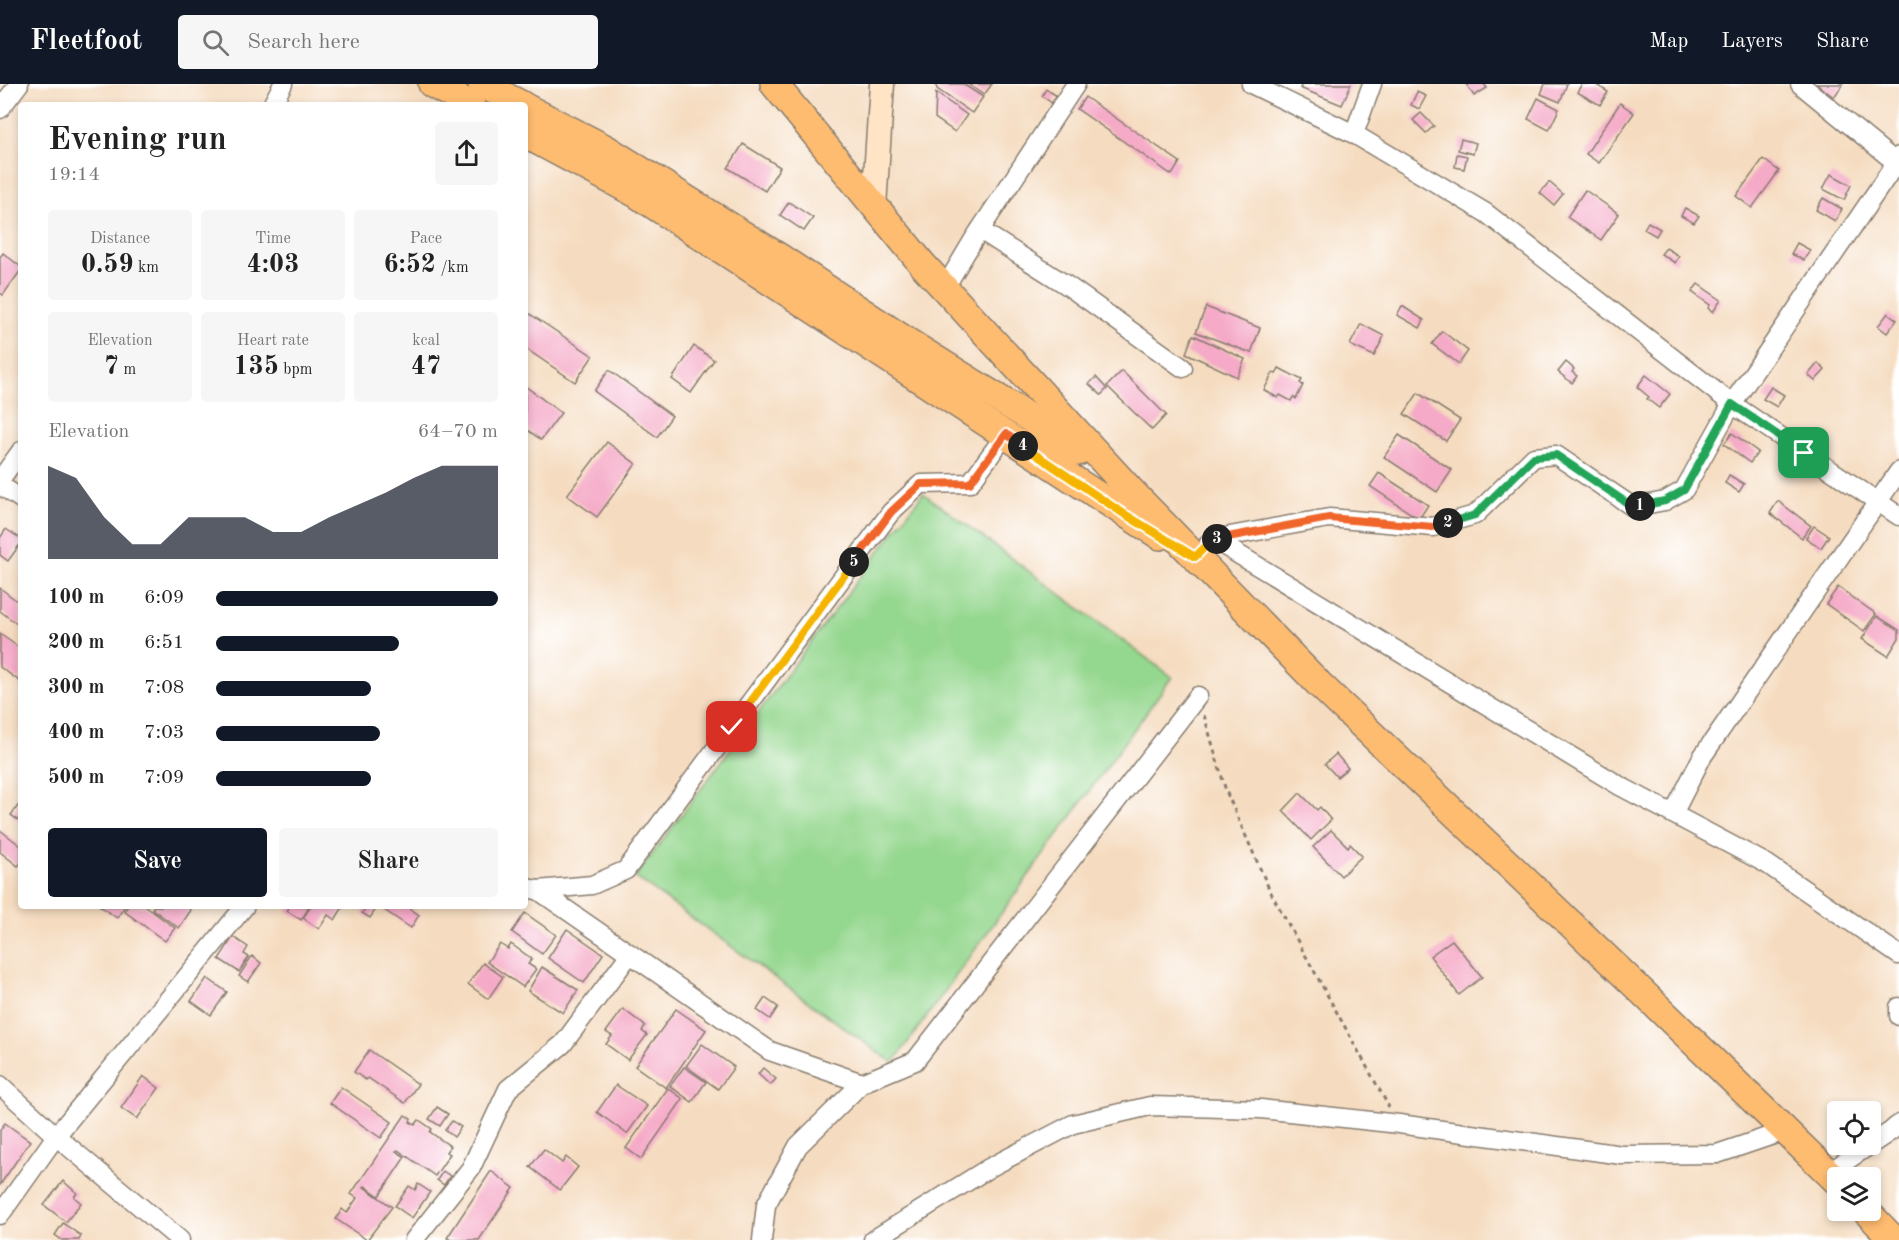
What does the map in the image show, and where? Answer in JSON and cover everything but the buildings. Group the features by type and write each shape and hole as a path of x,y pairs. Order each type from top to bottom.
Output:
{"main road":[{"path":"432,84 465,102"},
{"path":"482,84 516,102"},
{"path":"774,84 944,289 1132,492"},
{"path":"528,109 605,148 782,259 911,344 1014,423 1121,512 1204,548"},
{"path":"528,136 635,193 1014,423 1073,448 1204,548 1320,685 1636,986 1827,1172"},
{"path":"1014,423 1034,397 1034,388"},
{"path":"1876,1221 1894,1240"}],"street":[{"path":"0,109 19,84"},
{"path":"274,102 283,84"},
{"path":"874,206 882,84"},
{"path":"944,289 1076,84"},
{"path":"1251,84 1354,134 1486,213 1732,404 1899,516"},
{"path":"1354,134 1372,84"},
{"path":"1204,548 1329,518 1433,527 1475,515 1534,457 1556,455 1633,507 1665,501 1684,490 1732,404 1898,161 1800,84"},
{"path":"980,230 1068,286 1183,368"},
{"path":"532,889 592,885 626,870 891,512 921,484 970,483 1014,423"},
{"path":"0,480 18,455"},
{"path":"1672,814 1702,757 1899,471"},
{"path":"0,485 18,497"},
{"path":"1204,548 1620,786 1767,864 1899,955"},
{"path":"762,1240 766,1205 798,1146 862,1083 915,1061 1198,696"},
{"path":"532,889 770,1051 862,1083"},
{"path":"0,1215 56,1136 243,909"},
{"path":"414,1240 471,1168 508,1089 563,1044 630,954"},
{"path":"1899,1007 1899,1016"},
{"path":"0,1085 56,1136 180,1240"},
{"path":"873,1240 989,1168 1073,1124 1150,1106 1261,1109 1399,1124 1622,1155 1717,1154 1785,1131"},
{"path":"1847,1167 1899,1124"}],"path":[{"path":"1198,696 1226,791 1270,891 1399,1124"}],"green space":[{"path":"923,493 1172,677 893,1063 635,877"}],"route":[{"path":"732,727 891,512 921,484 970,483 1006,434 1121,512 1195,557 1213,539 1329,518 1433,527 1475,515 1534,457 1556,455 1633,507 1665,501 1684,490 1732,404 1804,453"}]}
